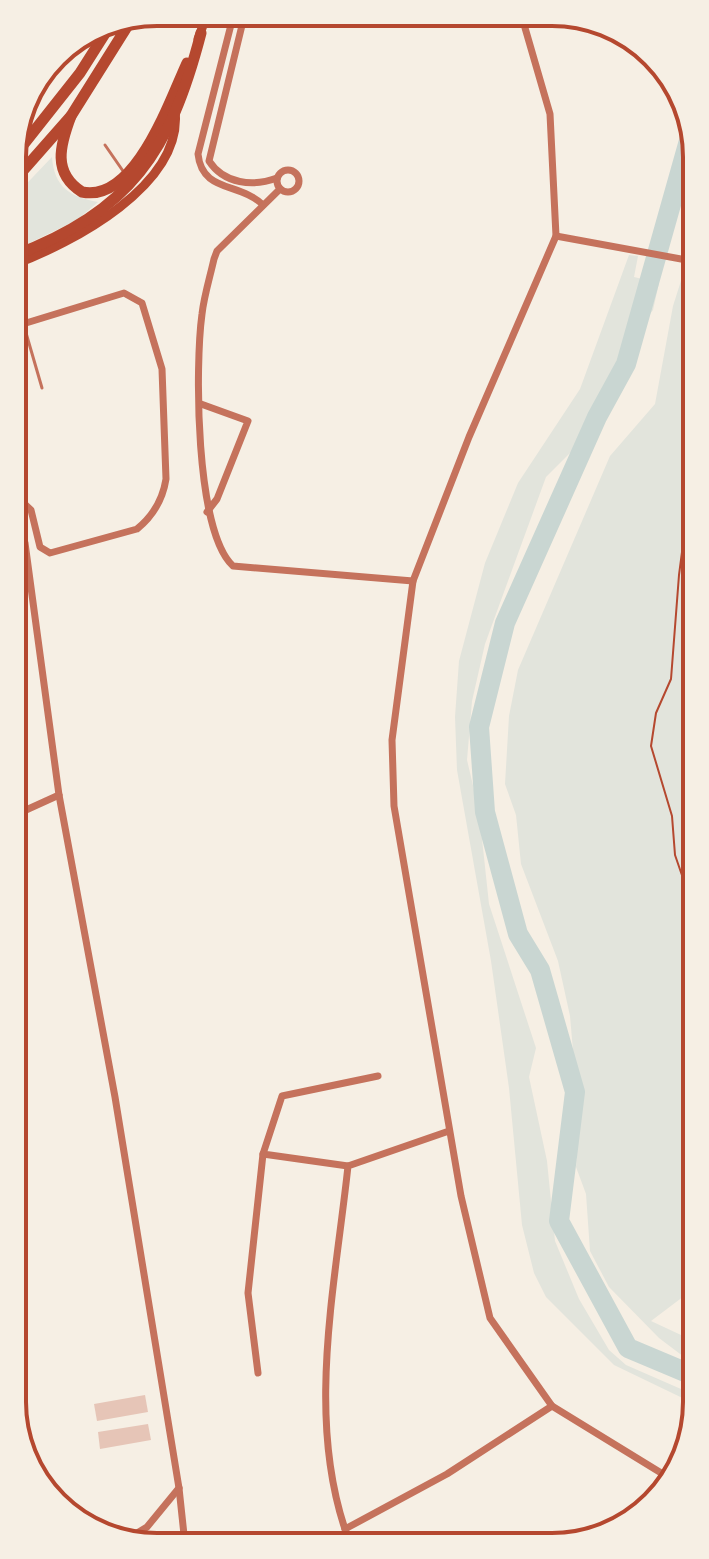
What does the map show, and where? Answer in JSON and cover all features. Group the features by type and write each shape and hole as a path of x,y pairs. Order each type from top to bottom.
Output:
{"highway":[{"path":"26,167 71,116 125,31"},
{"path":"26,251 54,239 105,207 144,169 176,116 201,33"},
{"path":"27,139 80,73 101,40"},
{"path":"71,116 60,152 64,175 71,185 82,192 101,193 116,186 130,170 156,130 187,63"}],"main road":[{"path":"26,260 73,240 121,205 167,151 178,129 176,116 187,63 203,26"}],"street":[{"path":"231,26 198,154 199,166 214,183 250,194 263,205"},
{"path":"242,26 209,161 220,173 238,181 259,183 277,178 288,170 299,178 294,191 280,189"},
{"path":"524,26 550,114 556,236 469,437 413,581 403,638 391,766 394,806 449,1131 490,1318 552,1406 661,1473"},
{"path":"277,178 280,189"},
{"path":"280,189 217,251 214,259 202,314 201,404 207,512 226,559 233,566 413,581"},
{"path":"556,236 683,260"},
{"path":"26,323 124,293 142,303 162,369 166,479 163,494 146,522 137,529 50,553 40,547 31,510 26,505"},
{"path":"201,404 248,421 217,499 207,512"},
{"path":"26,550 59,795 115,1097 184,1533"},
{"path":"26,810 59,795"},
{"path":"258,1373 248,1293 263,1154 282,1096 378,1076"},
{"path":"263,1154 348,1166 449,1131"},
{"path":"346,1533 333,1477 327,1369 348,1166"},
{"path":"345,1529 447,1474 552,1406"},
{"path":"140,1531 179,1488"}],"lane":[{"path":"105,145 122,171 130,170"},
{"path":"26,334 42,388"}],"path":[{"path":"683,545 671,679 656,713 651,746 672,816 675,855 683,878"}],"shaded area":[{"path":"52,157 56,176 65,189 98,202 77,220 26,245 26,184"},
{"path":"629,255 638,256 634,277 659,283 653,310 622,351 597,426 546,477 485,644 472,701 467,760 479,811 489,904 536,1048 529,1077 547,1161 555,1241 579,1299 609,1350 626,1365 683,1390 683,1398 614,1365 546,1297 534,1273 522,1225 509,1088 491,961 457,770 455,717 459,661 485,563 518,483 580,389"},
{"path":"683,274 683,1297 651,1321 683,1336 683,1356 659,1338 609,1287 590,1251 586,1194 576,1167 579,1120 570,1016 558,961 521,864 516,815 505,784 509,716 518,670 610,456 655,404 673,306"}],"building":[{"path":"145,1395 148,1412 97,1421 94,1404"},
{"path":"148,1424 151,1440 100,1449 98,1432"}],"waterway":[{"path":"683,162 626,364 597,417 505,623 479,727 485,812 518,934 540,970 575,1092 559,1221 628,1348 683,1371"}]}
